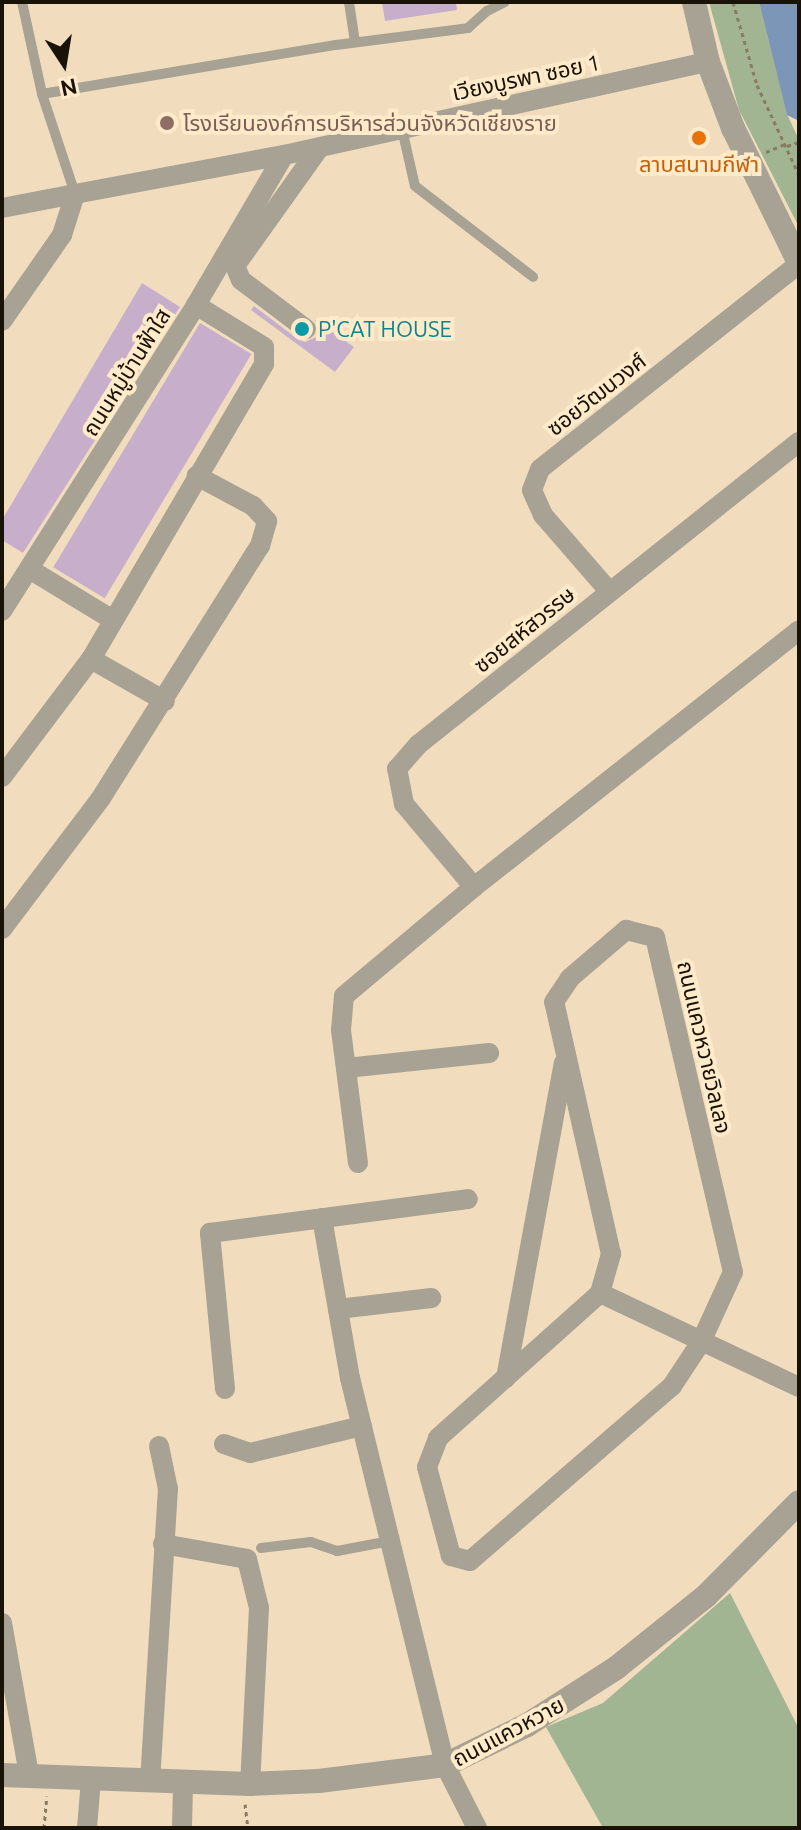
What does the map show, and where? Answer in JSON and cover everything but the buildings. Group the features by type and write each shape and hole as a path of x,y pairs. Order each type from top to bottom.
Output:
{"street":[{"path":"694,2 708,62 733,128 799,264"},
{"name":"เวียงบูรพา ซอย 1","path":"2,208 284,155 708,62"},
{"path":"306,329 241,280 235,266 320,147"},
{"name":"ถนนหมู่บ้านฟ้าใส","path":"2,611 31,570 196,305 284,155"},
{"path":"2,321 62,235 75,194"},
{"name":"ซอยวัฒนวงศ์","path":"609,591 543,515 532,490 540,469 799,264"},
{"path":"2,777 91,659 264,364 264,347 196,305"},
{"name":"ซอยสหัสวรรษ","path":"474,887 404,804 397,769 419,744 799,442"},
{"path":"2,929 101,798 260,546 267,521 253,506 197,476"},
{"path":"31,570 113,620"},
{"path":"358,1163 340,1011 344,996 474,887 799,630"},
{"path":"91,659 165,701"},
{"name":"ถนนแควหวายวิลเลจ","path":"626,930 655,937 733,1272 701,1342 672,1386 470,1561 451,1556 427,1467 438,1438 600,1293 611,1254 554,1002 570,978 626,930"},
{"path":"346,1068 489,1053"},
{"name":"ถนนแควหวายวิลเลจ","path":"506,1378 566,1053"},
{"path":"225,1389 210,1233 468,1199"},
{"path":"322,1218 362,1426 445,1765 477,1828"},
{"path":"600,1293 799,1387"},
{"path":"338,1309 431,1298"},
{"path":"224,1444 250,1453 362,1426"},
{"path":"150,1782 168,1489 159,1446"},
{"name":"ถนนแควหวาย","path":"2,1775 246,1784 319,1781 445,1765 527,1725 616,1668 706,1596 799,1502"},
{"path":"163,1544 247,1559 259,1608 246,1784"},
{"path":"2,1623 39,1776"},
{"path":"2,1775 2,1785"},
{"path":"87,1828 91,1779"},
{"path":"182,1828 183,1783"}],"lane":[{"path":"22,2 42,94 75,194"},
{"path":"349,2 355,42"},
{"path":"42,94 355,42 468,28 487,11 505,2"},
{"path":"402,129 415,186 533,277"},
{"path":"261,1548 311,1542 337,1551 392,1541"}],"path":[{"path":"733,2 757,85 799,175"},
{"path":"786,147 799,142"},
{"path":"39,1776 44,1828"},
{"path":"246,1784 248,1828"}],"green space":[{"path":"709,2 759,2 787,114 799,140 799,227 739,110"},
{"path":"730,1593 799,1729 799,1828 603,1828 546,1727 603,1703"}],"water":[{"path":"759,2 799,2 799,121 787,115"}],"place":[{"name":"โรงเรียนองค์การบริหารส่วนจังหวัดเชียงราย","path":"167,123"},
{"name":"ลาบสนามกีฬา","path":"699,138"},
{"name":"P'CAT HOUSE","path":"302,329"}]}
